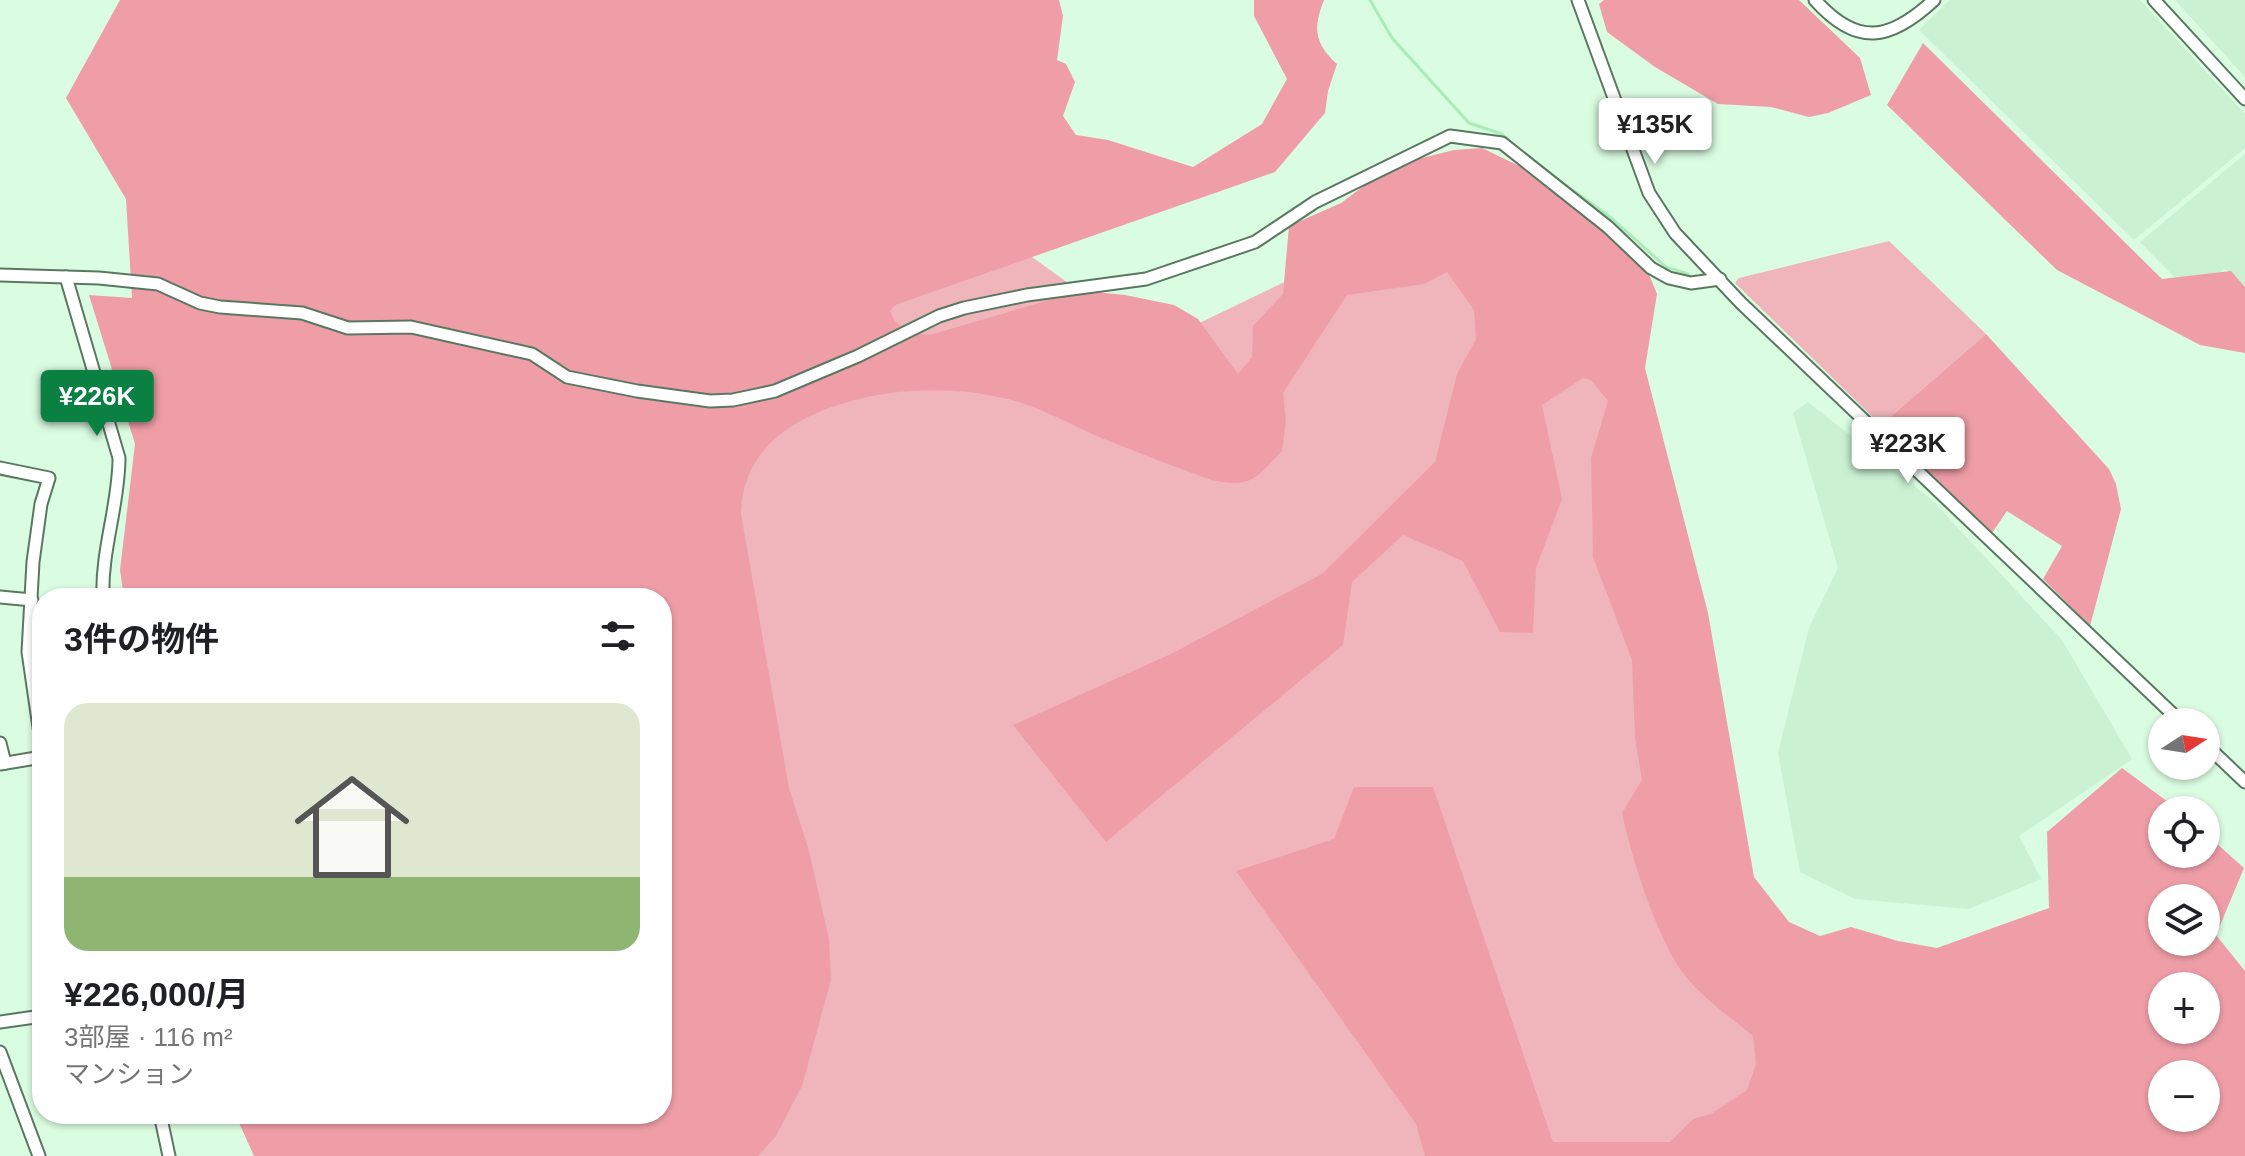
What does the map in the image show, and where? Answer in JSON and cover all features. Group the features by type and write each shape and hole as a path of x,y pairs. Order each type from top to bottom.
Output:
{"street":[{"path":"1578,0 1640,176 1675,233 1741,303 2166,708"},
{"path":"1815,0 1843,26 1860,33 1879,34 1900,27 1934,0"},
{"path":"2154,0 2245,99"},
{"path":"0,275 158,284 200,303 220,307 302,313 348,328 411,327 532,354 567,377 691,399 733,400 775,391 858,356 927,321 964,308 1027,295 1146,279 1255,242 1315,202 1450,136 1502,143 1608,227 1651,268 1669,278 1691,283 1720,279"},
{"path":"66,277 119,458 119,474 106,538 104,588"},
{"path":"0,468 49,478 41,504 32,588"},
{"path":"0,597 32,600 28,652 32,679"},
{"path":"0,743 3,764 32,759"},
{"path":"2220,758 2245,782"},
{"path":"0,1022 32,1017"},
{"path":"0,1052 39,1156"},
{"path":"162,1124 169,1156"}],"shaded area":[{"path":"120,0 1059,0 1063,16 1057,60 1066,64 1075,82 1063,116 1076,135 1108,140 1193,167 1262,124 1287,79 1254,16 1254,0 1324,0 1318,19 1318,35 1324,49 1337,64 1325,113 1275,172 895,305 890,311 896,322 911,331 930,335 1056,298 1095,292 1125,295 1174,305 1198,319 1238,374 1252,357 1253,326 1283,294 1289,226 1341,203 1365,185 1414,160 1454,150 1482,148 1546,179 1595,225 1644,262 1657,294 1645,368 1708,613 1754,877 1789,922 1820,936 1851,927 1898,941 1937,948 2049,908 2047,832 2122,768 2160,796 2148,796 2148,868 2220,868 2220,847 2244,868 2220,925 2220,884 2148,884 2148,956 2220,956 2220,940 2245,971 2245,1156 1425,1156 1416,1124 1236,871 1334,839 1354,787 1433,787 1553,1142 1670,1142 1693,1119 1711,1114 1747,1090 1756,1064 1753,1036 1696,988 1670,953 1645,893 1626,831 1622,813 1642,780 1635,738 1632,660 1593,557 1591,458 1608,401 1591,380 1583,378 1542,405 1562,499 1536,568 1533,633 1500,632 1463,561 1403,535 1352,582 1343,645 1106,842 1013,725 1173,653 1322,574 1435,462 1457,374 1476,339 1474,310 1447,272 1424,284 1347,295 1283,393 1286,420 1282,451 1258,475 1244,482 1211,480 1019,402 940,390 886,394 834,406 795,424 760,455 746,482 741,514 789,788 809,851 829,939 831,980 802,1086 776,1136 758,1156 254,1156 240,1124 672,1124 672,588 123,588 120,570 135,444 89,295 132,298 126,199 66,98"},
{"path":"1604,0 1799,0 1860,58 1871,95 1828,113 1809,117 1771,107 1718,104 1655,67 1607,32 1599,4"},
{"path":"1950,0 2140,0 2245,114 2245,148 2134,240 1919,30"},
{"path":"2175,0 2245,0 2245,77"},
{"path":"1923,43 2162,279 2231,271 2245,287 2245,353 2200,345 2057,270 1887,105"},
{"path":"2245,154 2245,286 2224,268 2197,300 2140,242"},
{"path":"1483,186 1617,350 1771,1101 1704,1156 611,1156 650,1124 672,1124 672,588 385,588 996,231 1154,345"},
{"path":"1889,241 1986,334 1881,425 1735,283 1739,278"},
{"path":"1986,334 2109,469 2116,484 2121,509 2090,626 2043,579 2062,546 2007,511 1992,533 1881,425"},
{"path":"1808,402 1931,499 2062,640 2132,759 2019,836 2041,879 1969,909 1855,899 1800,872 1778,753 1809,628 1838,568 1793,413"}],"waterway":[{"path":"1370,0 1392,38 1469,123 1502,134 1516,148"},
{"path":"1544,170 1609,216 1666,267 1688,274"}]}
